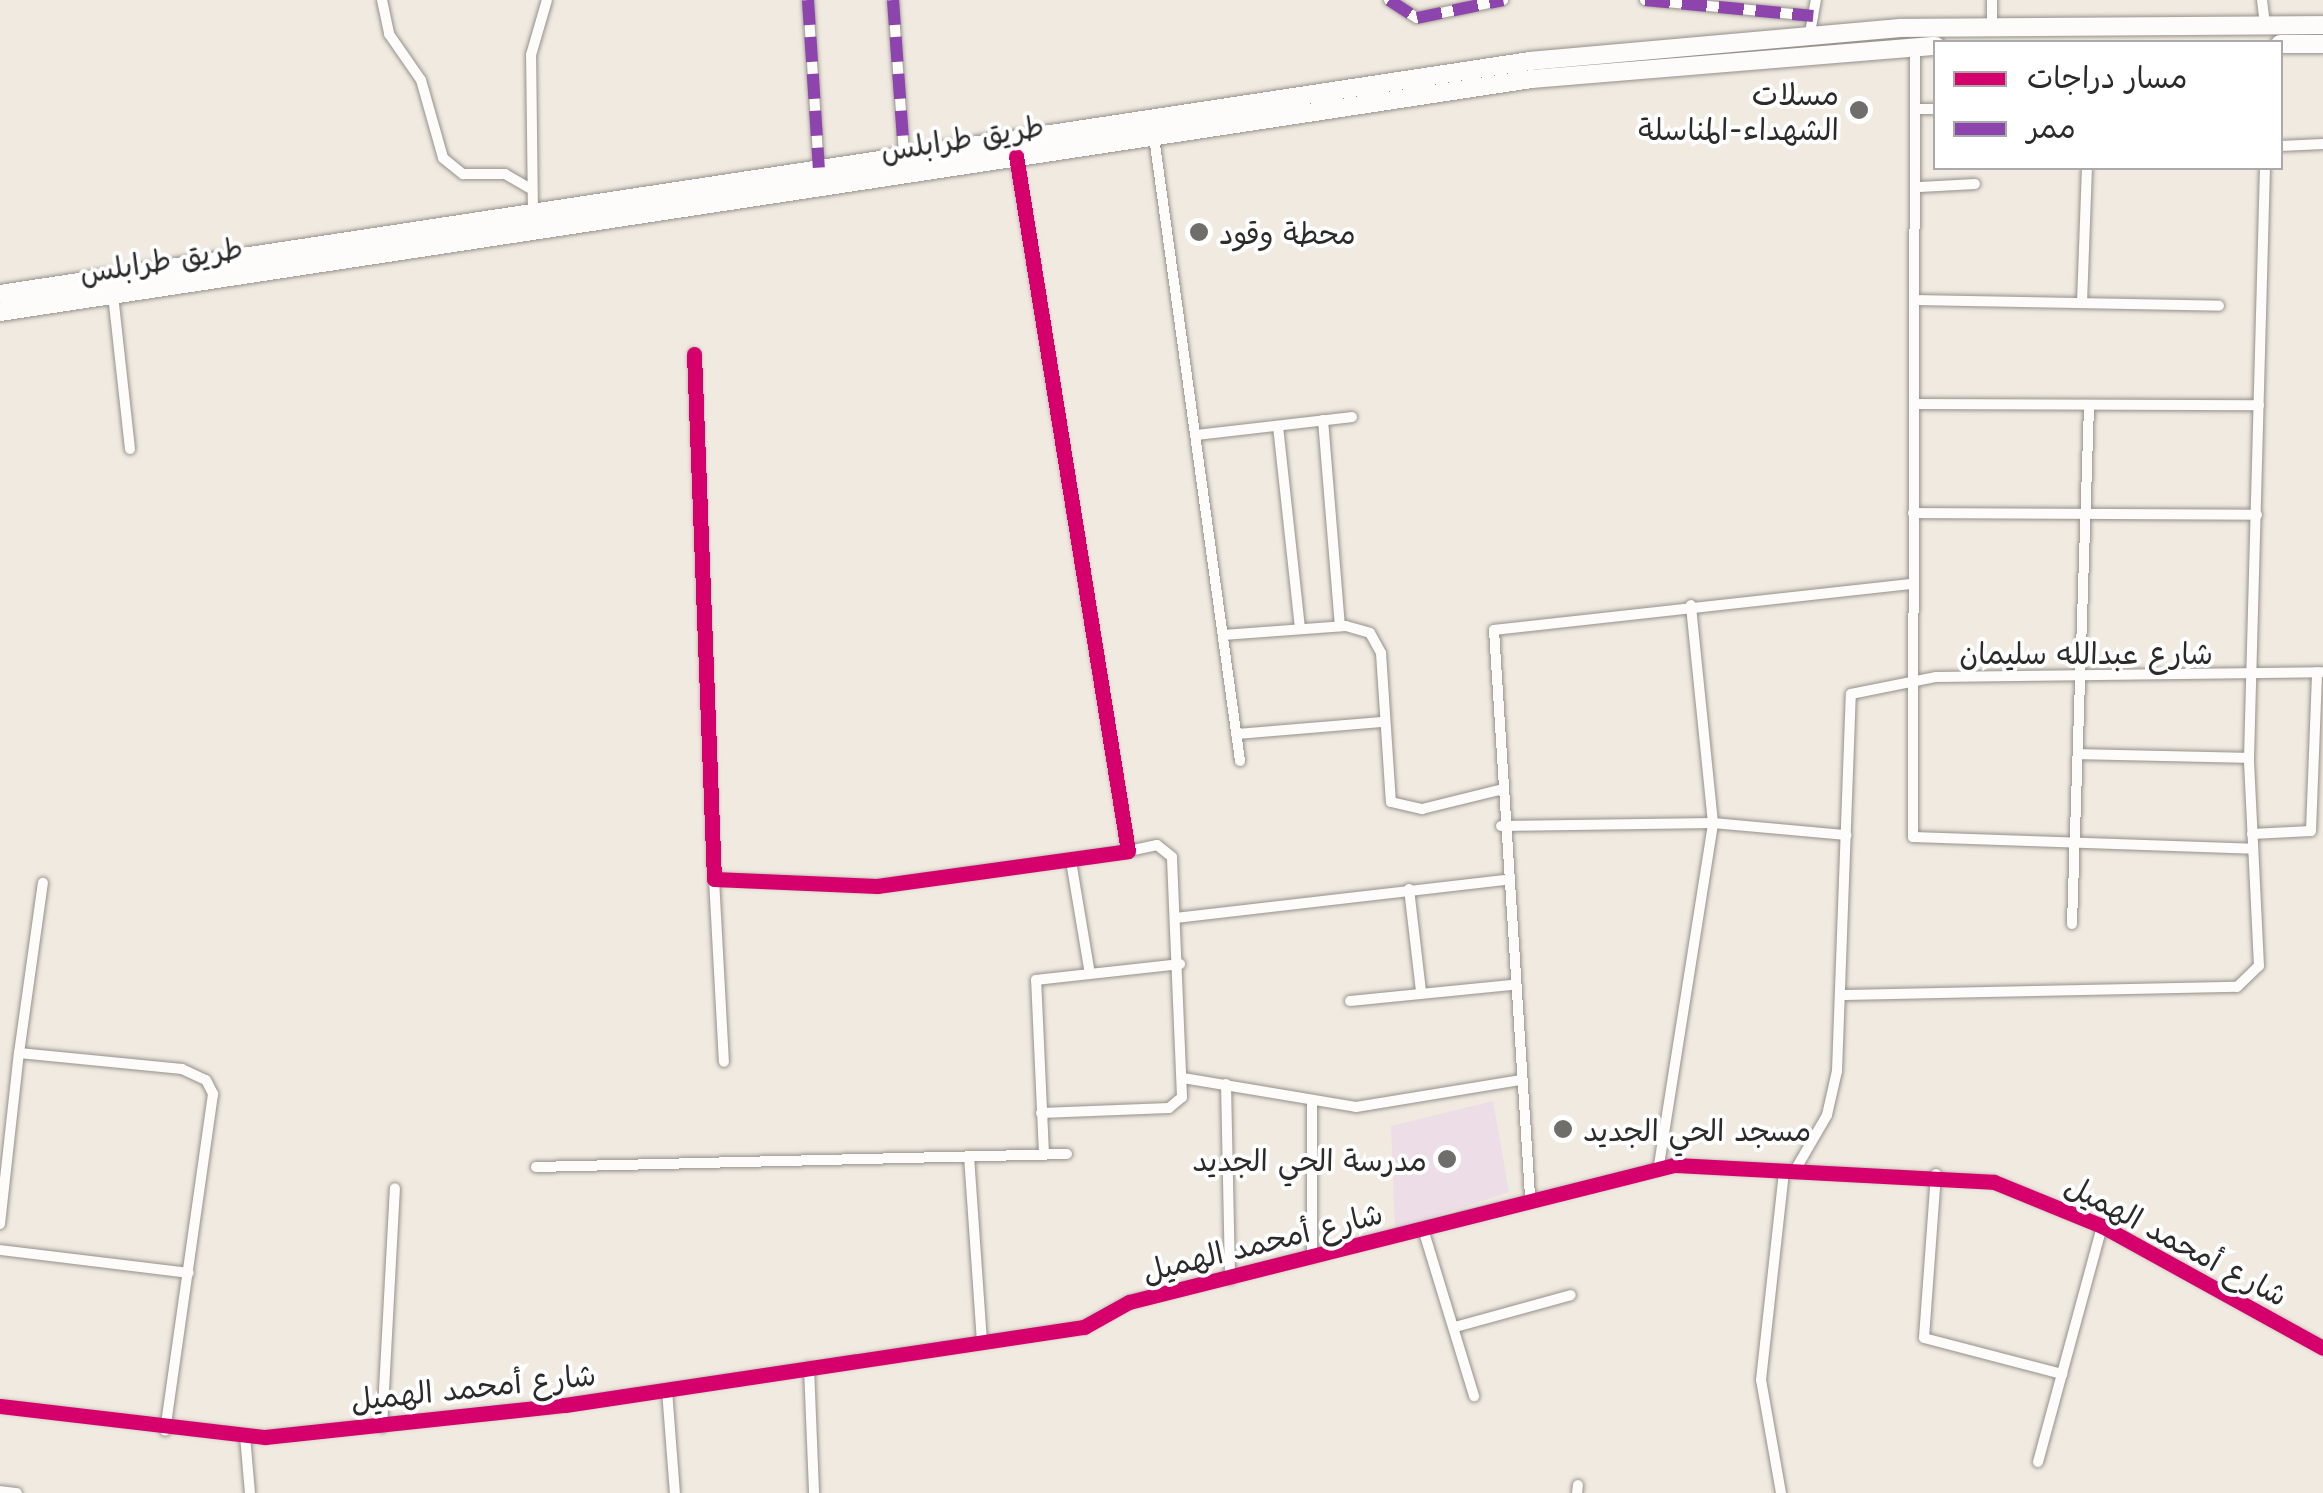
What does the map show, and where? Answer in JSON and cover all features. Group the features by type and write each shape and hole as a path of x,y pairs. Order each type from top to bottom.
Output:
{"highway":[{"path":"0,294 1530,61 1811,25 2323,25"},
{"path":"2283,44 2323,44"},
{"name":"طريق طرابلس","path":"0,312 1531,79 1933,46"}],"street":[{"path":"382,0 388,34 421,80 444,158 463,174 505,174 529,188"},
{"path":"532,213 530,55 547,0"},
{"path":"808,0 819,168"},
{"path":"894,0 904,154"},
{"path":"1389,0 1417,18 1504,0"},
{"path":"1645,0 1811,25 1816,0"},
{"path":"1992,0 1992,26"},
{"path":"2262,0 2266,24"},
{"path":"1915,47 1919,300 1909,679 1914,840 2252,849"},
{"path":"1917,109 1933,110"},
{"path":"1154,136 1240,762"},
{"path":"2283,146 2323,144"},
{"path":"1016,156 1128,851"},
{"path":"2082,303 2087,170"},
{"path":"1845,994 2247,984 2260,952 2249,758 2265,170"},
{"path":"1920,187 1975,184"},
{"path":"113,295 130,449"},
{"path":"1919,300 2218,306"},
{"path":"694,354 724,1062"},
{"path":"1915,404 2259,406"},
{"path":"2072,924 2088,407"},
{"path":"1196,435 1352,417"},
{"path":"1324,420 1340,626"},
{"path":"1278,426 1300,630"},
{"path":"1913,513 2256,515"},
{"path":"1530,1196 1504,880 1494,630 1691,605 1912,584"},
{"path":"1659,1166 1713,823 1691,605"},
{"path":"1223,636 1340,626 1378,642 1386,795 1398,807 1499,790"},
{"path":"2252,834 2310,831 2320,672"},
{"name":"شارع عبدالله سليمان","path":"1846,834 1851,694 1909,679 2253,678 2320,672"},
{"path":"1236,734 1382,722"},
{"path":"2078,754 2249,758"},
{"path":"1501,826 1713,823 1846,834 1845,994 1835,1090 1789,1172 1761,1380 1781,1493"},
{"path":"714,879 877,886 1071,861 1157,845 1170,853 1180,964 1182,1098 1169,1108 1041,1113"},
{"path":"1071,861 1089,969"},
{"path":"1176,918 1504,880"},
{"path":"0,1224 43,883"},
{"path":"1409,889 1421,991"},
{"path":"1044,1154 1034,984 1089,969 1180,964"},
{"path":"1350,1001 1511,984"},
{"path":"19,1052 182,1069 206,1080 213,1094 164,1431"},
{"path":"1183,1078 1312,1103 1405,1105 1520,1080"},
{"path":"1226,1084 1230,1279"},
{"path":"1312,1103 1312,1257"},
{"path":"536,1167 1067,1154"},
{"path":"970,1156 982,1342"},
{"name":"شارع أمحمد الهميل","path":"0,1406 164,1431 246,1436 382,1428 667,1390 1084,1327 1128,1302 1230,1279 1423,1229 1530,1196 1659,1166 1936,1174 1994,1182 2102,1226 2323,1348"},
{"path":"1936,1174 1924,1338 2062,1374"},
{"path":"382,1428 395,1188"},
{"path":"2038,1462 2102,1226"},
{"path":"1423,1229 1474,1396"},
{"path":"0,1250 189,1273"},
{"path":"1454,1326 1571,1294"},
{"path":"809,1367 814,1493"},
{"path":"667,1390 675,1493"},
{"path":"246,1436 250,1493"},
{"path":"0,1491 17,1493"}],"shaded area":[{"name":"مدرسة الحي الجديد","path":"1493,1101 1509,1192 1395,1230 1391,1126"}],"marked path":[{"path":"808,0 819,168"},
{"path":"893,0 904,154"},
{"path":"1389,0 1417,18 1503,0"},
{"path":"1645,0 1813,16"}],"cycle path":[{"path":"694,354 714,879 877,886 1128,851 1016,156"},
{"path":"0,1406 265,1437 565,1405 1084,1327 1129,1302 1674,1165 1994,1182 2102,1226 2323,1348"}],"place":[{"name":"مسلات الشهداء-المناسلة","path":"1859,110"},
{"name":"محطة وقود","path":"1199,232"},
{"name":"مسجد الحي الجديد","path":"1563,1129"},
{"name":"مدرسة الحي الجديد","path":"1447,1159"}]}
